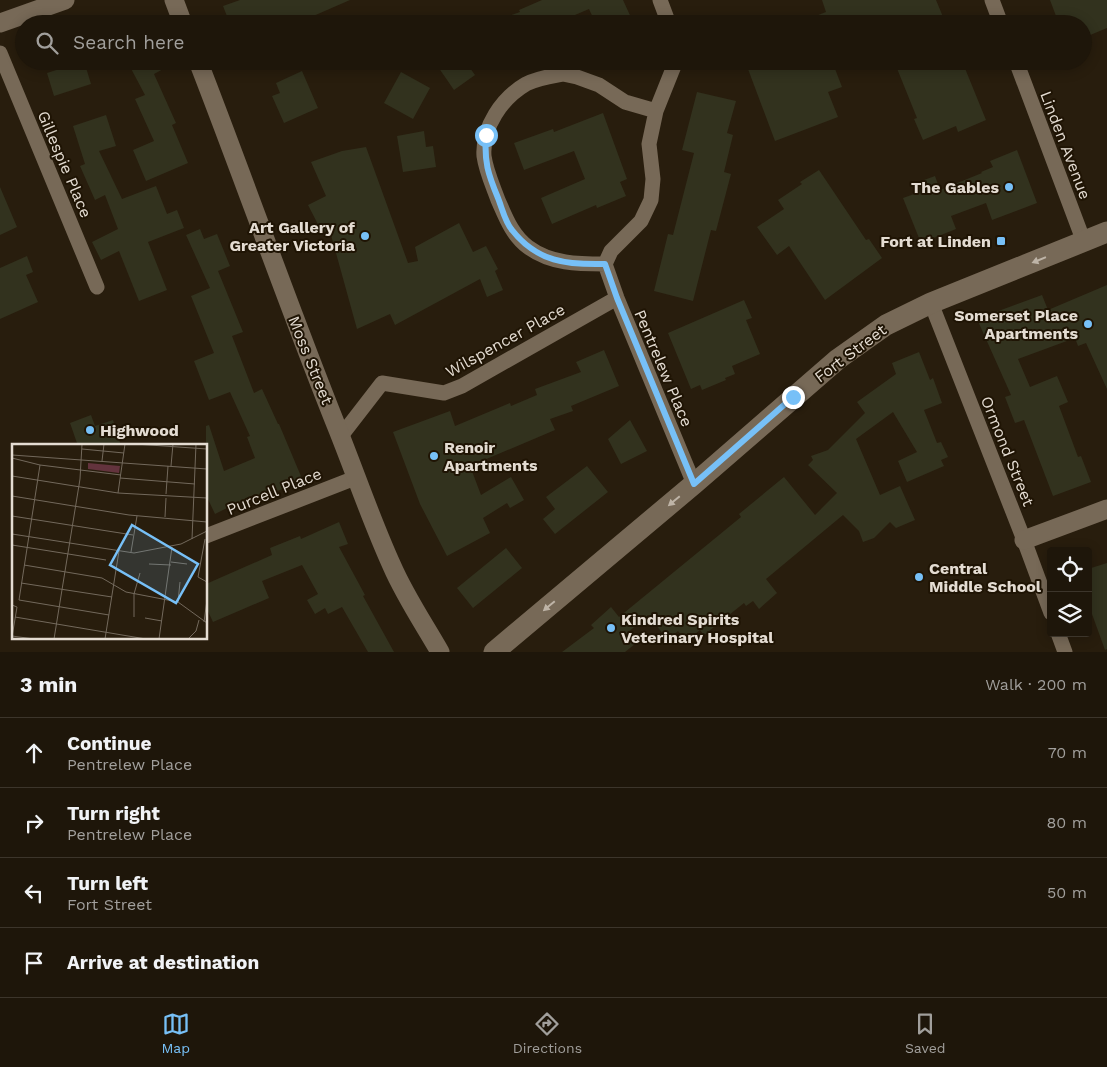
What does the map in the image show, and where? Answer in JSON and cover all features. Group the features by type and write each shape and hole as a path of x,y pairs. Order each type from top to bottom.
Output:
{"main road":[{"name":"Fort Street","path":"494,652 694,484 838,359 886,325 931,304 1107,232"}],"street":[{"path":"23,15 65,0"},
{"path":"174,0 180,15"},
{"path":"660,0 666,15"},
{"path":"992,0 998,15"},
{"path":"0,23 15,18"},
{"name":"Gillespie Place","path":"0,53 97,287"},
{"name":"Moss Street","path":"201,70 355,478 392,568 440,652"},
{"path":"656,112 625,102 599,85 577,77 563,74 527,83 507,100 495,115 486,135 484,156 488,176 510,229 528,247 554,260 581,264 605,264 612,251 641,221 651,200 652,180 649,144 656,112 672,70"},
{"name":"Linden Avenue","path":"1019,70 1084,242"},
{"name":"Pentrelew Place","path":"605,264 617,298 694,484"},
{"name":"Wilspencer Place","path":"340,436 382,383 444,393 462,386 617,298"},
{"name":"Ormond Street","path":"931,304 1047,602"},
{"name":"Purcell Place","path":"208,535 355,478"},
{"path":"1024,540 1107,509"},
{"path":"1059,637 1065,652"}],"building":[{"path":"240,0 350,0 316,15 226,15 223,6"},
{"path":"542,0 623,0 630,15 592,15 589,9 575,15 512,15 520,12 519,10"},
{"path":"822,0 936,0 942,15 818,15 826,12"},
{"path":"1050,0 1107,0 1107,28 1092,34 1092,15 1056,15"},
{"path":"56,70 87,70 91,84 54,96 47,73"},
{"path":"132,70 161,70 154,74 176,123 172,125 188,163 146,181 133,150 154,141 135,99 145,95"},
{"path":"440,70 471,70 475,75 454,90"},
{"path":"748,70 835,70 842,87 828,92 838,117 775,141"},
{"path":"898,70 966,70 986,120 958,132 956,126 923,140 914,119 917,118"},
{"path":"302,71 318,108 284,123 272,96 280,93 276,83"},
{"path":"401,72 430,88 413,119 384,103"},
{"path":"697,92 736,101 727,133 733,135 724,172 731,174 716,231 711,230 693,301 654,291 668,234 673,235 694,153 682,150"},
{"path":"603,113 627,179 620,182 626,196 597,208 596,205 552,224 541,198 585,179 574,151 524,170 514,143 553,129 554,132"},
{"path":"106,115 116,146 99,151 122,199 156,186 167,214 177,210 184,228 148,242 167,290 139,301 119,251 101,260 92,242 118,229 105,195 95,200 80,166 85,164 73,126"},
{"path":"424,131 426,147 433,146 436,167 403,172 397,136"},
{"name":"Art Gallery of Greater Victoria","path":"366,147 408,263 418,261 415,247 459,223 473,252 486,246 498,269 495,271 503,290 487,297 480,279 395,325 390,314 357,329 331,235 325,238 308,205 326,196 311,162 342,151"},
{"path":"1017,150 1037,203 992,220 986,203 951,216 956,229 921,243 903,198 917,193 913,184 935,176 940,190 982,173 993,167 990,161"},
{"path":"819,170 866,240 869,239 882,258 825,300 789,246 777,255 757,227 784,209 778,200 802,184 800,182"},
{"path":"0,187 17,227 0,235"},
{"path":"200,229 204,239 217,234 230,266 218,271 243,332 232,336 254,393 262,389 303,481 257,499 255,494 215,514 208,499 208,444 206,444 206,426 209,425 224,471 255,458 247,437 250,436 230,392 209,400 194,361 214,353 191,296 210,288 186,235"},
{"path":"27,256 33,272 26,275 38,302 0,319 0,268"},
{"path":"1107,285 1107,389 1086,343 1078,346 1075,338 1018,359 1030,387 1057,376 1068,402 1059,406 1078,457 1081,456 1091,482 1053,496 1024,420 1015,423 1005,397 1011,395 977,319 1042,295 1048,310"},
{"path":"744,300 752,318 746,320 760,354 732,366 735,374 725,378 726,380 702,390 700,385 691,389 668,333"},
{"path":"604,350 619,386 571,406 573,411 550,419 555,430 470,466 481,495 511,477 524,500 510,508 507,503 483,518 490,533 447,556 420,504 393,432 450,411 455,426 510,403 511,406 537,395 535,389 581,372 576,362"},
{"path":"919,352 930,380 933,378 942,403 924,410 937,443 941,442 948,457 941,460 944,466 907,482 898,461 917,452 893,412 856,439 880,495 900,486 915,520 896,528 890,522 874,538 863,542 859,531 843,515 766,579 777,593 759,609 753,601 746,606 744,603 704,635 700,630 686,641 678,631 668,640 648,615 626,634 635,644 625,652 562,652 594,628 591,625 611,607 619,617 741,517 739,514 784,477 815,515 837,493 808,465 813,460 811,456 828,450 865,413 857,402 896,374 892,363"},
{"name":"Highwood","path":"91,415 95,426 113,420 120,444 77,444 70,423"},
{"path":"630,420 647,451 621,464 608,439"},
{"path":"587,466 608,492 555,534 543,519 555,509 546,497"},
{"path":"339,522 348,544 339,547 394,652 368,652 342,607 328,614 325,608 315,614 307,600 318,594 302,565 262,581 269,598 213,622 208,611 208,583 272,555 270,548 300,536 301,539"},
{"path":"506,548 522,568 473,608 457,588"},
{"path":"1107,563 1107,649 1105,650 1092,614 1092,568"}],"place":[{"name":"The Gables","path":"1009,187"},
{"name":"Art Gallery of Greater Victoria","path":"365,236"},
{"name":"Fort at Linden","path":"1001,241"},
{"name":"Somerset Place Apartments","path":"1088,324"},
{"name":"Highwood","path":"90,430"},
{"name":"Renoir Apartments","path":"434,456"},
{"name":"Central Middle School","path":"919,577"},
{"name":"Kindred Spirits Veterinary Hospital","path":"611,628"}],"route":[{"path":"486,135 484,156 488,176 510,229 528,247 554,260 581,264 605,264 617,298 694,484 793,397"}]}
